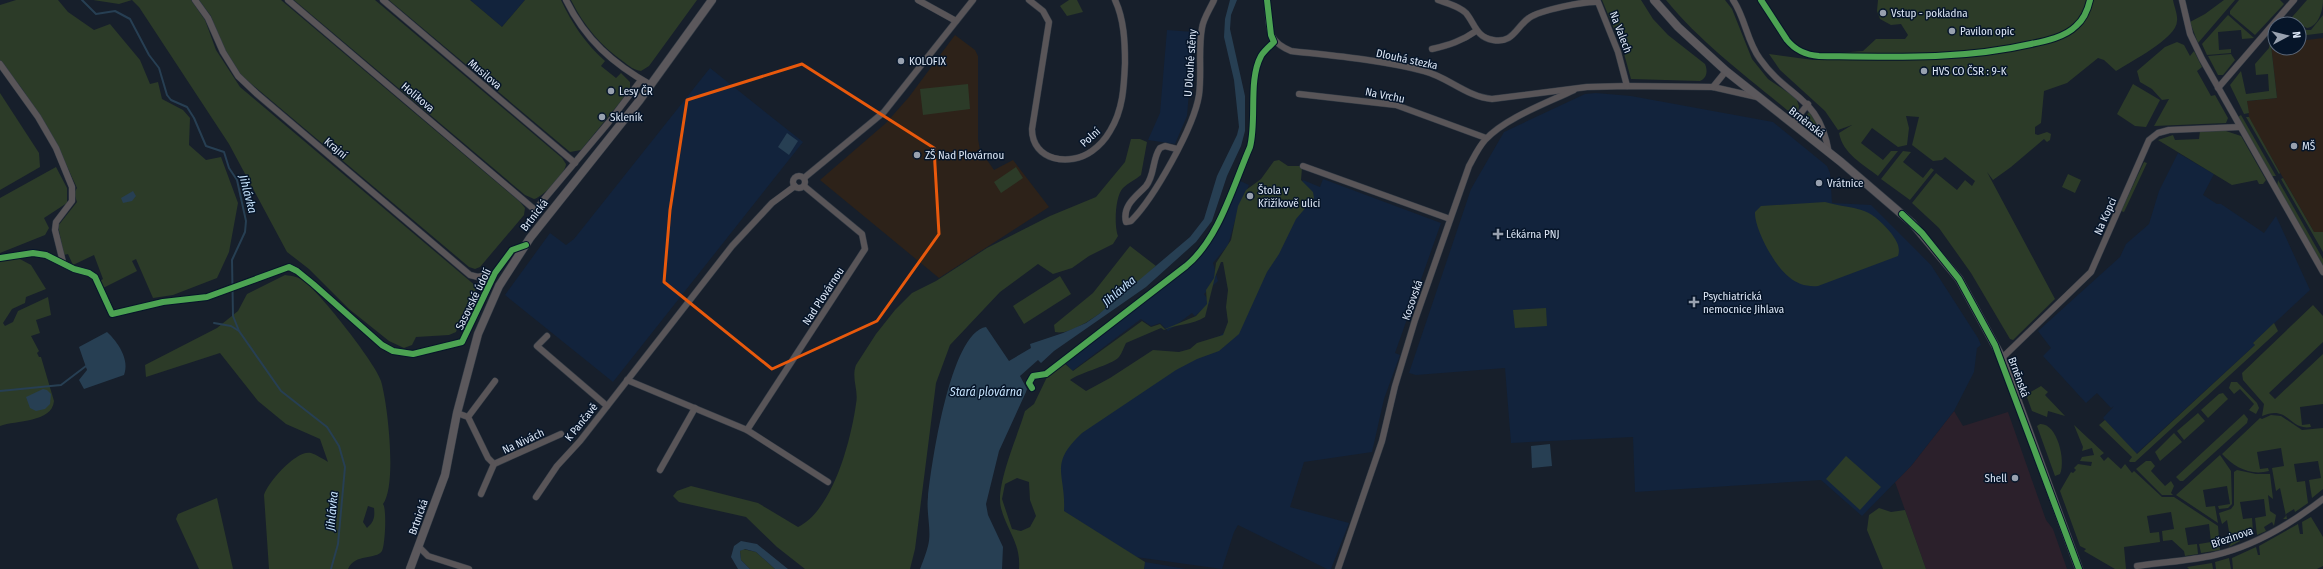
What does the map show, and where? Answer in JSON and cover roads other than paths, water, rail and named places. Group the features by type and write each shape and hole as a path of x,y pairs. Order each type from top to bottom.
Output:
{"main road":[{"name":"Brtnická","path":"410,569 445,475 457,413 478,334 487,310 508,271 526,245 651,86 712,0"},
{"name":"Brněnská","path":"1654,0 1678,27 1726,71 1829,153 1922,233 1959,279 2002,358 2079,569"}],"street":[{"name":"Krajní","path":"195,0 208,18 223,52 238,76 257,94 470,275 478,277 495,273"},
{"name":"Holíkova","path":"288,0 535,210"},
{"name":"Musilova","path":"383,0 575,163"},
{"path":"566,0 584,32 613,61 651,86"},
{"path":"918,0 956,21"},
{"path":"794,186 794,180 796,177 804,178 884,112 973,0"},
{"name":"Polní","path":"1029,0 1043,11 1049,22 1032,129 1033,141 1043,154 1065,160 1079,158 1097,147 1110,132 1119,112 1125,78 1125,50 1123,23 1115,0"},
{"name":"U Dlouhé stěny","path":"1177,149 1165,146 1160,148 1149,181 1133,198 1125,215 1126,222 1131,221 1153,195 1177,149 1198,99 1202,71 1201,29 1214,0"},
{"name":"Dlouhá stezka","path":"1267,0 1271,35 1274,42 1291,51 1383,62 1425,71 1443,77 1483,98 1492,100 1549,91 1574,90 1587,87 1627,86"},
{"path":"1432,49 1452,44 1464,39 1476,31 1465,12 1438,0"},
{"path":"1733,0 1759,58 1780,81 1808,104 1817,114 1825,131 1829,153"},
{"path":"2182,0 2190,34 2218,88 2323,272"},
{"path":"2218,88 2294,0"},
{"name":"Na Valech","path":"1476,31 1491,40 1500,41 1511,37 1530,17 1540,13 1598,2 1618,52 1627,86"},
{"path":"0,64 38,117 56,148 72,188 72,201 56,222 55,230 63,262"},
{"path":"1713,88 1726,71"},
{"name":"Brtnická","path":"535,210 575,163 641,80"},
{"name":"Brněnská","path":"1627,86 1713,88 1734,90 1759,98"},
{"name":"Kosovská","path":"1338,569 1382,441 1395,386 1415,320 1469,166 1486,138 1511,121 1574,90"},
{"name":"Na Vrchu","path":"1299,94 1396,105 1486,138"},
{"path":"1792,124 1808,104"},
{"name":"Na Kopci","path":"2002,358 2091,272 2149,140 2158,134 2169,130 2240,127"},
{"path":"1303,166 1450,220"},
{"path":"794,186 800,188 804,186 804,178"},
{"path":"607,406 732,246 772,203 794,186"},
{"name":"Nad Plovárnou","path":"747,430 864,253 865,244 862,234 804,186"},
{"name":"Sasovské údolí","path":"63,262 74,269 93,275 112,314 163,302 207,297 288,268 297,271 313,284 382,345 393,351 413,354 458,345 462,342 495,273 512,250 526,245"},
{"path":"0,258 33,253 46,255 63,262"},
{"name":"K Pančavě","path":"536,497 557,466 580,441 607,406 537,346 547,336"},
{"path":"627,380 747,430 828,482"},
{"path":"457,413 468,417 496,381"},
{"path":"660,470 695,408"},
{"name":"Na Nivách","path":"468,417 488,458 494,464"},
{"name":"Na Nivách","path":"481,494 494,464 561,434"},
{"name":"Březinova","path":"2137,566 2214,555 2243,546 2284,525 2323,499"},
{"path":"419,547 428,556 469,569"}],"water":[{"name":"Stará plovárna","path":"1230,0 1237,0 1231,15 1230,29 1245,96 1245,131 1241,146 1227,176 1212,221 1196,242 1146,287 1054,351 1041,363 1038,360 1020,376 1027,389 999,451 986,504 988,515 1003,547 1002,569 920,569 929,540 928,497 938,431 953,375 962,351 973,335 986,327 1009,361 1031,348 1030,344 1063,333 1086,323 1099,314 1190,237 1204,219 1217,176 1237,135 1239,127 1234,80 1224,37 1225,19"},
{"path":"787,133 798,141 789,155 778,147"},
{"path":"133,191 136,196 132,201 123,203 121,198"},
{"path":"107,332 119,346 124,357 124,375 84,389 79,380 87,370 79,347"},
{"path":"43,389 47,390 51,394 50,404 45,409 36,411 30,408 26,397"},
{"path":"1550,444 1552,466 1532,468 1531,446"},
{"path":"741,541 757,544 788,569 775,569 756,552 745,549 740,551 741,560 750,569 738,569 731,557 734,546"}],"waterway":[{"name":"Jihlávka","path":"82,0 96,14 115,11 130,19 149,55 159,68 167,95 171,100 187,107 194,118 206,146 224,152 229,168 237,180 246,221 245,232 232,260 233,316 239,331 281,391 327,427 339,446 345,467 338,544 331,569"},
{"path":"214,323 231,326 239,331"},
{"path":"0,391 61,385 86,366"}],"place":[{"name":"Vstup - pokladna","path":"1883,13"},
{"name":"Pavilon opic","path":"1952,31"},
{"name":"KOLOFIX","path":"901,61"},
{"name":"HVS CO ČSR : 9-K","path":"1924,71"},
{"name":"Lesy ČR","path":"611,91"},
{"name":"Skleník","path":"602,117"},
{"name":"MŠ","path":"2294,146"},
{"name":"ZŠ Nad Plovárnou","path":"917,155"},
{"name":"Vrátnice","path":"1819,183"},
{"name":"Štola v Křižíkově ulici","path":"1250,196"},
{"name":"Lékárna PNJ","path":"1498,234"},
{"name":"Psychiatrická nemocnice Jihlava","path":"1694,302"},
{"name":"Shell","path":"2015,478"}]}
